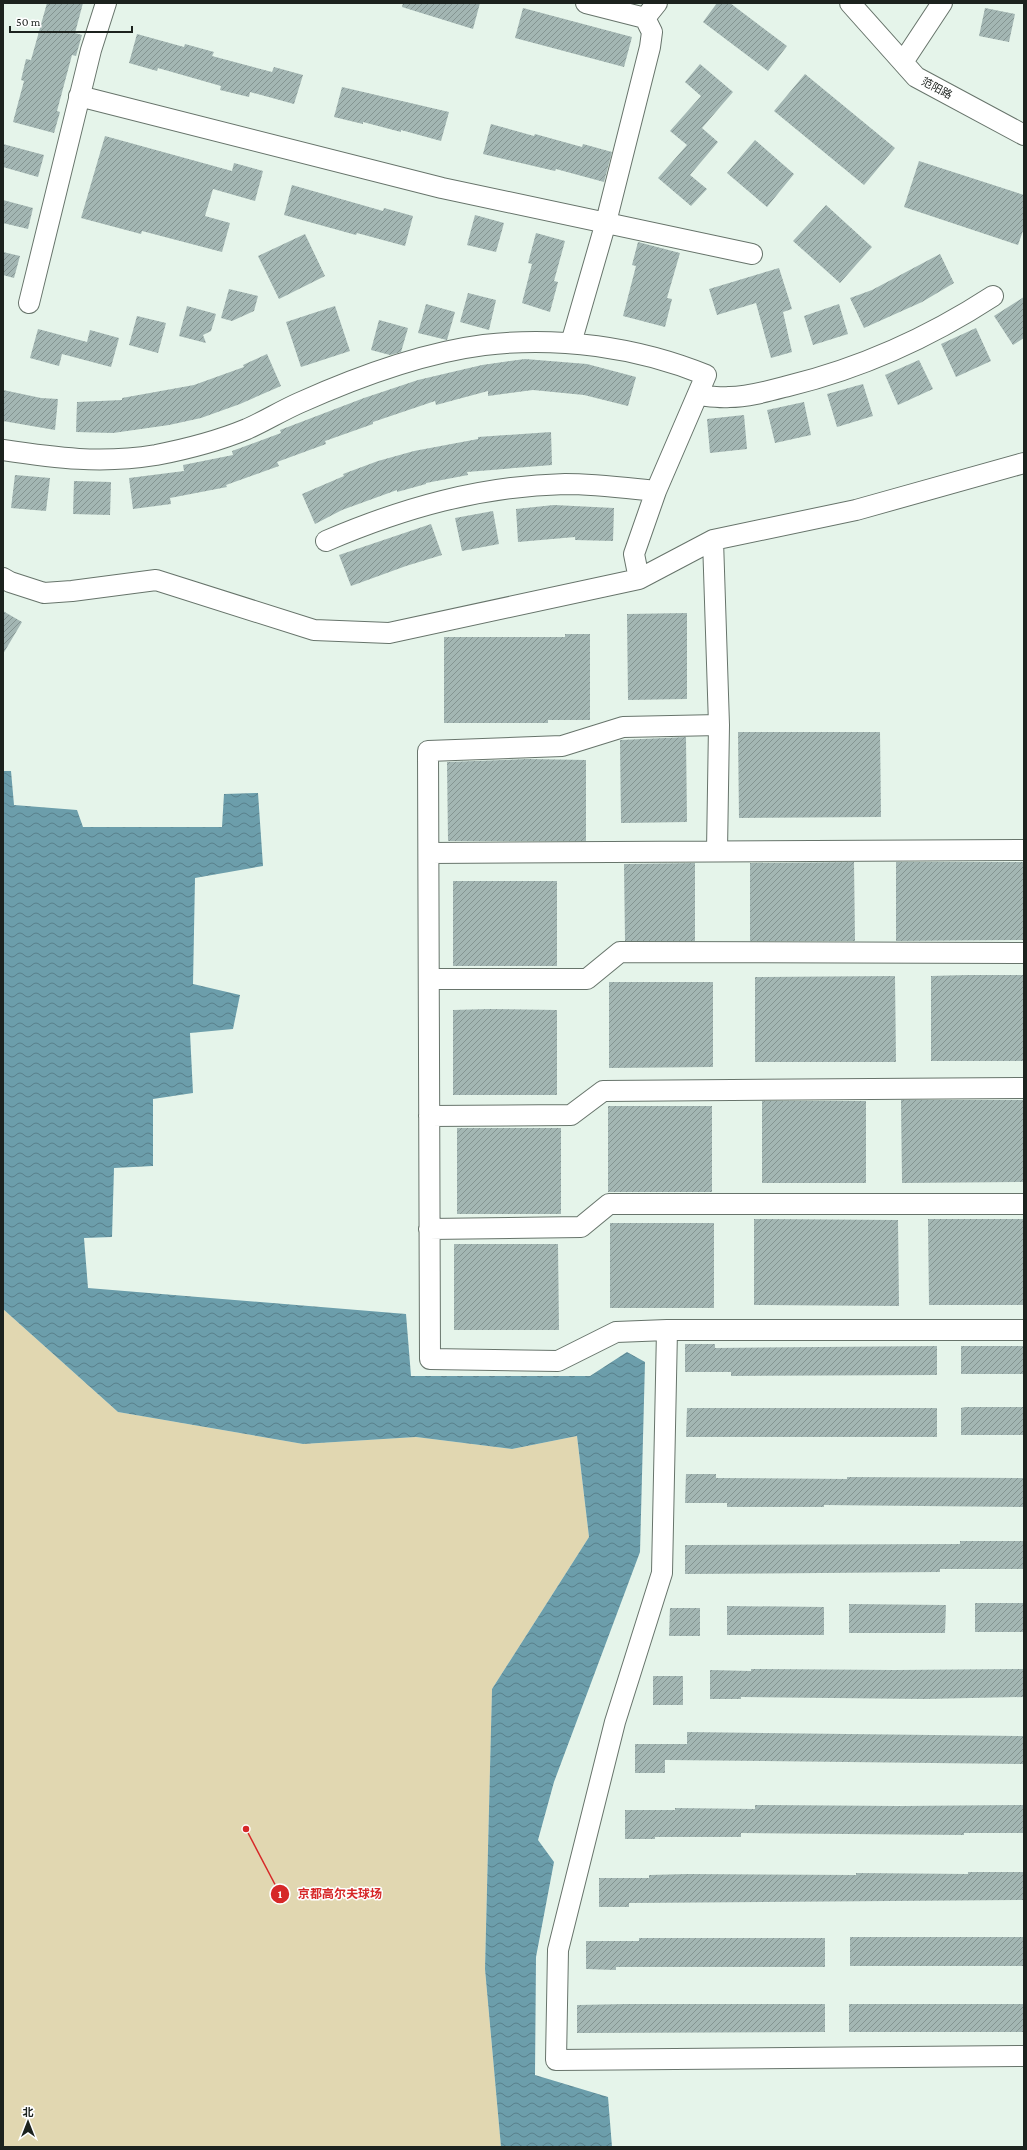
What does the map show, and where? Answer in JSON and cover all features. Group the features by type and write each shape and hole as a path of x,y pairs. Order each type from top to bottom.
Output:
{"street":[{"path":"29,303 79,96 91,50 106,3"},
{"path":"570,343 606,222 650,47 652,32 651,10 586,3"},
{"name":"范阳路","path":"850,3 916,77 1024,135"},
{"path":"902,62 942,3"},
{"path":"79,96 442,188 752,254"},
{"path":"698,396 729,397 766,392 822,378 919,340 954,321 993,296"},
{"path":"3,450 70,460 115,460 155,455 218,439 247,428 299,403 386,369 447,352 483,345 530,342 570,343 608,348 674,362 706,375 656,490 634,554 639,579"},
{"path":"3,578 10,582 44,593 72,592 156,580 314,630 389,633 639,579 713,540 856,510 1024,463"},
{"path":"326,541 375,520 418,506 470,494 518,487 566,484 656,490"},
{"path":"713,540 719,725 717,851"},
{"path":"719,725 623,727 562,746 428,751 430,1359 558,1360 616,1332 667,1330 1024,1330"},
{"path":"428,853 1024,850"},
{"path":"429,979 588,979 620,952 1024,953"},
{"path":"429,1116 571,1115 603,1091 1024,1088"},
{"path":"429,1229 581,1227 609,1204 1024,1204"},
{"path":"667,1330 662,1573 615,1722 558,1950 556,2060 1024,2056"}],"shaded area":[{"path":"3,1309 118,1412 303,1444 416,1437 512,1449 577,1436 589,1537 492,1689 485,1969 501,2147 3,2147"}],"water":[{"path":"3,771 11,771 14,805 77,810 83,827 222,827 224,794 258,793 263,866 195,878 193,984 240,995 233,1029 190,1033 193,1093 153,1099 153,1166 114,1168 112,1237 84,1238 88,1288 406,1314 411,1376 590,1376 627,1352 645,1362 640,1552 554,1782 538,1840 554,1862 536,1957 535,2075 608,2097 612,2147 501,2147 485,1969 492,1689 589,1537 577,1436 512,1449 416,1437 303,1444 118,1412 3,1309"}],"building":[{"path":"47,3 83,3 75,33 82,35 76,56 72,55 57,111 60,112 54,133 13,122 24,81 21,80 26,59 31,60"},
{"path":"403,3 480,3 473,29 402,7"},
{"path":"717,3 730,3 787,46 768,71 703,22"},
{"path":"523,8 632,37 624,67 515,38"},
{"path":"985,8 1015,14 1009,42 979,36"},
{"path":"137,34 184,47 185,44 214,52 212,56 272,72 274,67 303,75 294,104 250,92 249,97 220,90 221,86 158,68 157,71 129,63"},
{"path":"700,64 733,92 702,128 718,142 690,175 707,189 691,206 658,178 687,145 670,131 701,96 685,82"},
{"path":"805,74 895,148 864,185 774,111"},
{"path":"342,87 449,112 441,141 401,130 401,132 363,122 363,124 334,117"},
{"path":"491,124 534,136 535,134 582,147 583,144 612,152 604,182 556,169 555,171 483,154"},
{"path":"105,136 232,171 234,163 263,171 255,201 213,189 205,216 230,223 222,252 142,231 141,234 81,218"},
{"path":"755,140 794,174 767,207 727,173"},
{"path":"3,144 44,155 38,177 3,167"},
{"path":"919,161 1024,195 1024,228 1018,245 904,207"},
{"path":"292,185 383,211 384,208 413,216 405,246 357,233 356,235 284,215"},
{"path":"3,200 33,208 28,229 3,223"},
{"path":"826,205 872,247 840,283 793,241"},
{"path":"475,215 504,223 496,252 467,245"},
{"path":"536,233 565,241 554,281 558,282 550,312 522,303 532,264 528,263"},
{"path":"305,234 325,276 279,299 258,256"},
{"path":"638,242 680,253 667,298 672,299 665,327 623,316 636,266 632,265"},
{"path":"3,252 20,256 14,278 3,275"},
{"path":"940,254 954,283 922,302 864,328 850,298 872,290"},
{"path":"779,268 792,309 783,312 792,352 771,358 756,303 717,315 709,289"},
{"path":"229,289 258,296 254,311 232,321 221,318"},
{"path":"468,293 496,300 489,330 460,322"},
{"path":"1024,297 1024,338 1013,345 994,316"},
{"path":"426,304 455,312 447,340 418,333"},
{"path":"839,304 848,334 813,345 804,316"},
{"path":"187,306 216,314 211,331 203,335 206,343 179,336"},
{"path":"335,306 350,351 301,367 286,322"},
{"path":"137,316 166,323 158,353 129,345"},
{"path":"379,320 408,328 401,352 390,355 371,350"},
{"path":"976,328 991,361 956,377 941,344"},
{"path":"38,329 87,342 90,330 119,338 111,367 62,354 59,366 30,358"},
{"path":"267,354 281,386 240,404 201,418 169,425 113,433 76,432 77,402 122,400 122,398 194,385 244,367 243,365"},
{"path":"525,359 587,364 636,377 628,406 584,395 533,390 488,396 488,391 436,405 435,401 373,422 373,424 325,441 326,444 277,462 279,466 226,485 227,487 170,498 171,504 133,509 129,478 184,471 183,465 233,455 232,451 281,433 280,430 364,398 418,380 482,365"},
{"path":"919,360 933,389 898,405 885,375"},
{"path":"863,384 873,416 837,427 827,394"},
{"path":"3,390 41,398 58,399 55,430 3,421"},
{"path":"804,402 811,435 775,443 767,410"},
{"path":"744,415 747,449 710,453 707,419"},
{"path":"551,432 552,465 467,472 468,475 426,483 397,492 397,490 342,510 315,524 302,494 344,476 343,474 378,461 414,451 478,439 478,437"},
{"path":"15,475 50,478 46,511 11,508"},
{"path":"74,481 111,482 110,515 73,514"},
{"path":"554,505 614,508 613,541 575,540 575,537 518,542 516,509"},
{"path":"493,511 499,544 462,551 455,518"},
{"path":"431,524 442,555 351,586 339,555"},
{"path":"3,611 22,622 3,654"},
{"path":"687,613 687,699 628,700 627,614"},
{"path":"565,634 590,634 590,720 548,720 548,723 444,723 444,637 565,637"},
{"path":"738,732 880,732 881,817 739,818"},
{"path":"686,737 687,822 621,823 620,740"},
{"path":"527,759 586,760 586,841 448,841 447,762"},
{"path":"854,862 855,941 750,941 750,863"},
{"path":"896,862 1024,862 1024,940 896,941"},
{"path":"695,863 695,941 625,941 624,864"},
{"path":"453,881 557,881 557,966 453,966"},
{"path":"1024,975 1024,1061 931,1061 931,976"},
{"path":"895,976 896,1062 755,1062 755,977"},
{"path":"609,982 713,982 713,1067 609,1068"},
{"path":"453,1010 557,1010 557,1095 453,1095"},
{"path":"901,1100 1024,1100 1024,1182 902,1183"},
{"path":"762,1101 866,1101 866,1183 762,1183"},
{"path":"608,1106 712,1106 712,1192 608,1192"},
{"path":"457,1128 561,1128 561,1214 457,1214"},
{"path":"754,1219 898,1220 899,1306 754,1305"},
{"path":"928,1219 1024,1219 1024,1305 929,1305"},
{"path":"610,1223 714,1223 714,1308 610,1308"},
{"path":"454,1244 558,1244 559,1330 454,1330"},
{"path":"685,1344 715,1344 715,1348 937,1346 937,1375 731,1376 731,1372 685,1372"},
{"path":"961,1346 1024,1346 1024,1374 961,1374"},
{"path":"1024,1407 1024,1435 961,1435 961,1408"},
{"path":"687,1408 937,1408 937,1437 686,1437"},
{"path":"686,1474 716,1474 716,1478 1024,1478 1024,1507 824,1505 824,1507 727,1507 727,1503 685,1503"},
{"path":"960,1541 1023,1541 1023,1569 940,1569 940,1572 685,1574 685,1545 960,1544"},
{"path":"975,1603 1024,1603 1024,1632 975,1632"},
{"path":"849,1604 946,1605 945,1633 849,1633"},
{"path":"727,1606 824,1607 824,1635 727,1635"},
{"path":"670,1608 700,1608 700,1636 669,1636"},
{"path":"751,1669 1024,1669 1024,1697 925,1699 741,1697 741,1699 710,1699 710,1670 751,1671"},
{"path":"653,1676 683,1676 683,1705 653,1705"},
{"path":"687,1732 1024,1736 1024,1764 665,1760 665,1773 635,1773 635,1744 687,1744"},
{"path":"755,1805 1024,1805 1024,1833 964,1833 964,1835 741,1833 741,1837 655,1837 655,1839 625,1839 625,1810 675,1810 675,1808 755,1809"},
{"path":"968,1872 1024,1872 1024,1900 629,1903 629,1907 599,1907 599,1878 649,1878 649,1875 687,1874 856,1875 856,1873 968,1874"},
{"path":"850,1937 1024,1937 1024,1966 850,1966"},
{"path":"639,1938 825,1938 825,1967 616,1967 616,1970 586,1969 586,1941 639,1941"},
{"path":"825,2004 825,2032 577,2033 577,2005"},
{"path":"849,2004 1024,2004 1024,2032 849,2032"}],"place":[{"name":"京都高尔夫球场","path":"246,1829"}]}
